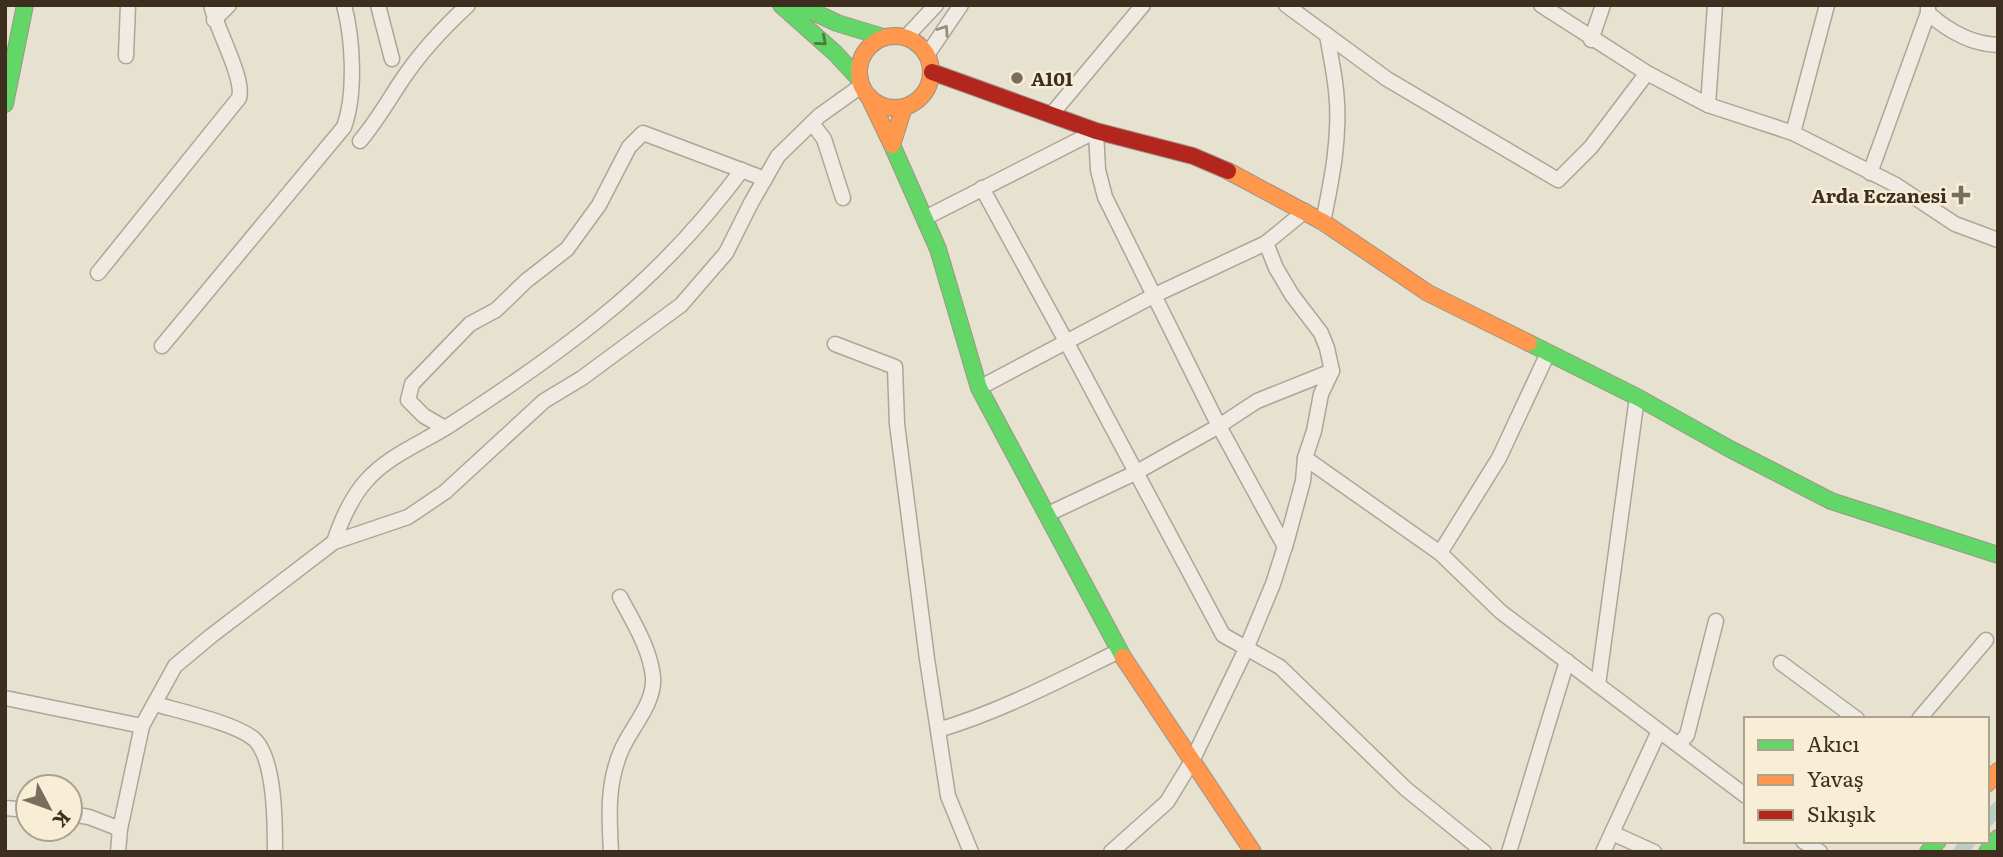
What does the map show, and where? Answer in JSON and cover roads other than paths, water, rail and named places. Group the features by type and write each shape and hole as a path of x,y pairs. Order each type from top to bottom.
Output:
{"main road":[{"path":"5,104 25,5"},
{"path":"781,5 835,53 864,88 878,104 890,108 914,104 929,84 932,72 927,55 917,42 906,37 895,35 873,42 860,61 864,88 939,249 979,388 1119,651 1252,851"},
{"path":"799,5 836,23 883,37"},
{"path":"932,72 1096,131 1193,156 1256,184 1323,222 1428,292 1637,397 1831,501 1998,555"},
{"path":"892,145 904,107"}],"street":[{"path":"127,56 128,5"},
{"path":"98,273 239,98 240,82 214,20 211,5"},
{"path":"214,20 229,5"},
{"path":"162,346 344,127 349,114 350,55 344,5"},
{"path":"378,5 392,59"},
{"path":"360,141 379,119 408,72 446,26 468,5"},
{"path":"906,37 936,5"},
{"path":"927,55 961,5"},
{"path":"1051,115 1143,5"},
{"path":"1286,5 1387,79 1558,180 1591,147 1647,73"},
{"path":"1541,5 1591,40 1709,105 1793,133 1896,185 1955,224 1998,240"},
{"path":"1591,40 1603,5"},
{"path":"1709,105 1715,5"},
{"path":"1793,133 1827,5"},
{"path":"1870,173 1928,9 1947,30 1987,44 1998,44"},
{"path":"1323,222 1334,174 1336,133 1336,92 1327,35"},
{"path":"118,852 120,829 142,726 175,666 334,542 408,517 445,492 544,401 582,379 681,305 726,253 778,156 812,123 864,88"},
{"path":"812,123 824,139 843,198"},
{"path":"925,218 1096,131 1098,170 1105,197 1219,426 1285,547"},
{"path":"445,428 424,416 408,400 412,384 470,324 496,310 568,249 599,205 629,147 643,133 765,179"},
{"path":"334,542 341,520 366,481 396,456 501,392 600,319 711,212 742,170"},
{"path":"982,188 1223,635 1280,667 1406,789 1484,852"},
{"path":"979,388 1155,295 1266,243 1305,211"},
{"path":"1111,852 1167,802 1192,761 1246,649 1285,547 1303,481 1305,458 1314,431 1321,394 1332,372 1321,333 1292,295 1276,268 1266,243"},
{"path":"835,344 895,367 897,424 948,796 971,852"},
{"path":"1440,553 1499,458 1548,353"},
{"path":"1048,514 1135,473 1219,426 1257,401 1332,372"},
{"path":"1598,685 1637,397"},
{"path":"1305,458 1440,553 1501,612 1744,794"},
{"path":"611,852 608,813 610,783 622,749 649,699 653,680 649,654 620,597"},
{"path":"1679,744 1686,735 1716,621"},
{"path":"1921,717 1986,640"},
{"path":"938,730 972,720 1031,695 1119,651"},
{"path":"1509,852 1567,661"},
{"path":"1781,663 1854,717"},
{"path":"5,698 142,726"},
{"path":"155,704 214,720 254,739 265,753 275,814 275,852"},
{"path":"1603,852 1659,731"},
{"path":"84,816 120,829"},
{"path":"1612,833 1654,852"}],"waterway":[{"path":"1989,818 1998,808"},
{"path":"1960,852 1967,843"}],"place":[{"name":"A101","path":"1017,78"},
{"name":"Arda Eczanesi","path":"1961,195"}]}
